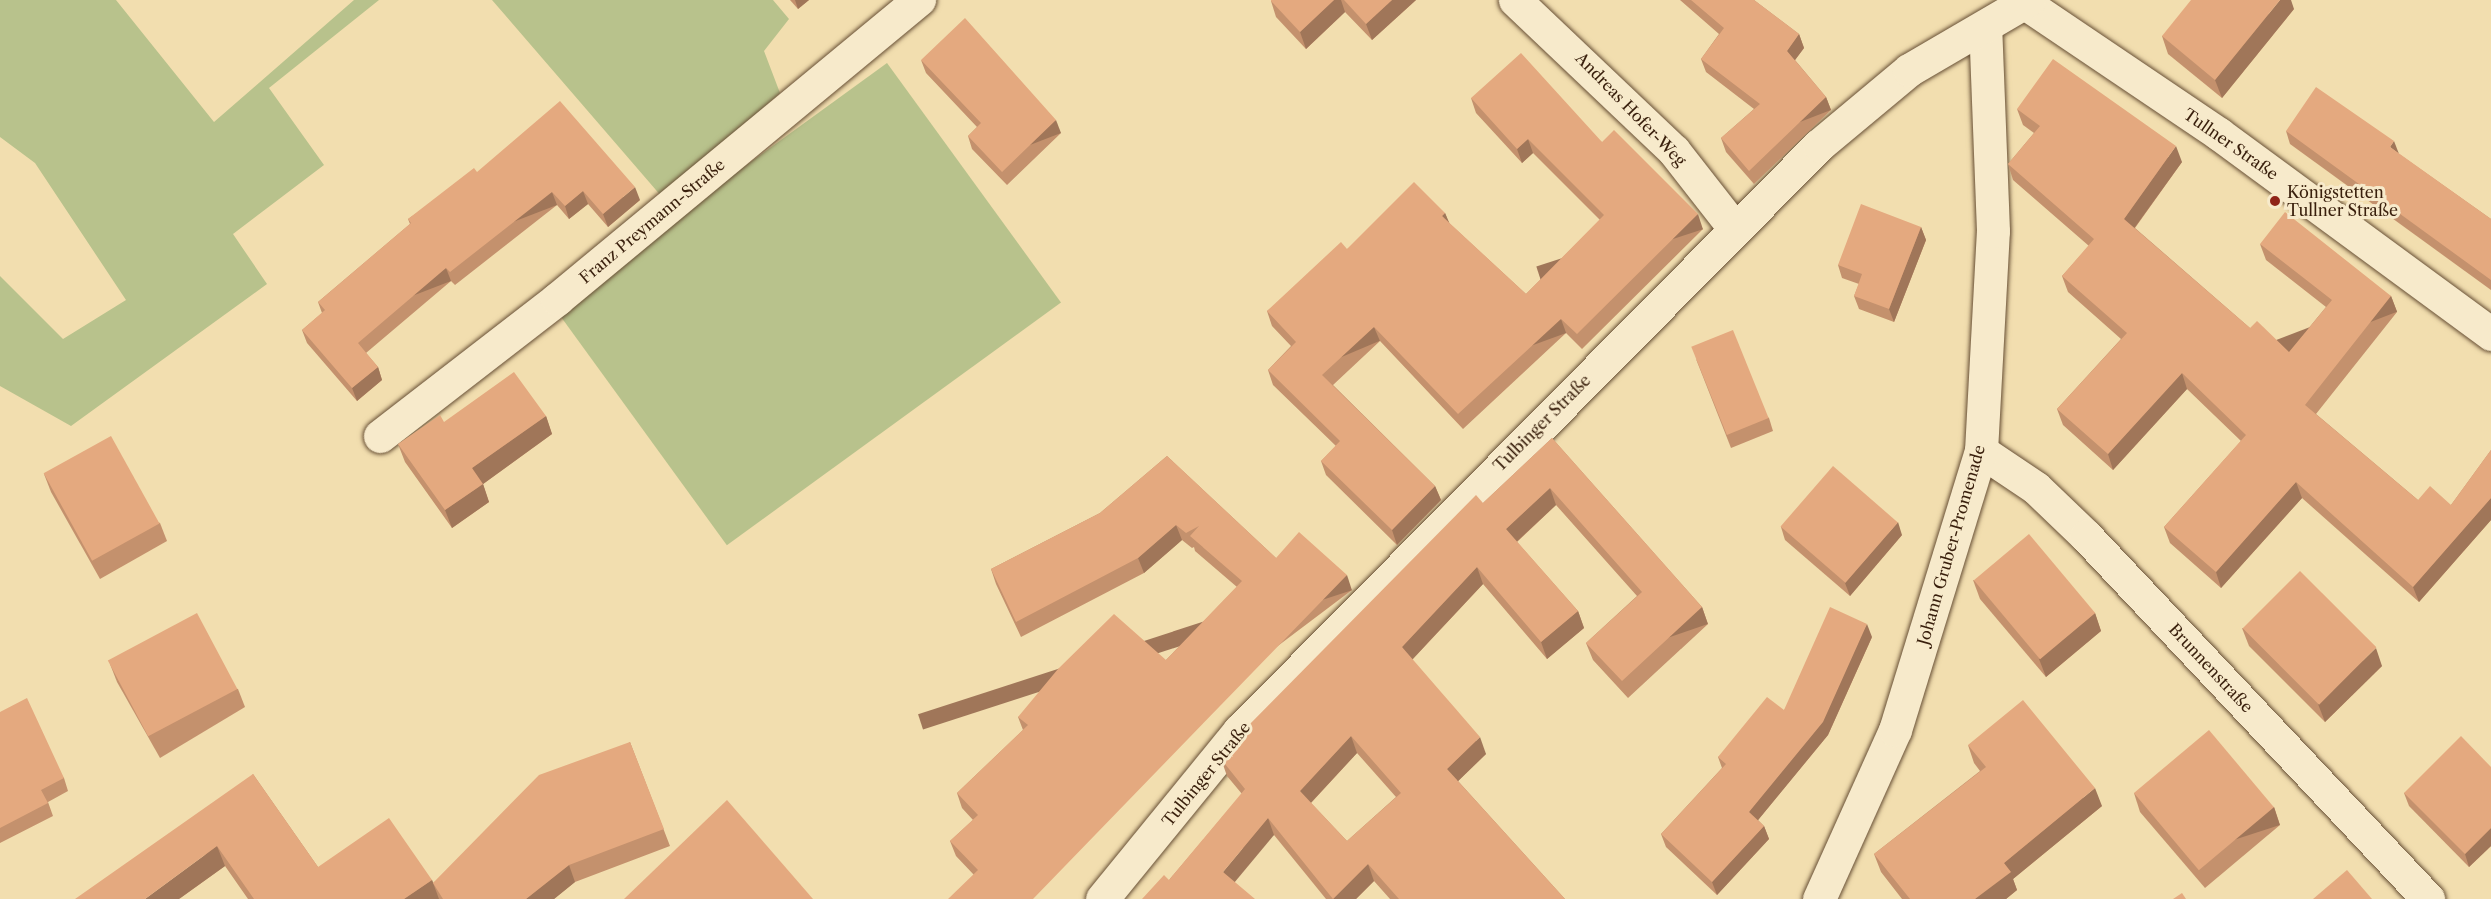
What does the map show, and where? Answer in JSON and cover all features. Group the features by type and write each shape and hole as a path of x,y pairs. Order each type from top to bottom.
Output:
{"street":[{"name":"Franz Preymann-Straße","path":"380,436 557,300 919,0"},
{"name":"Andreas Hofer-Weg","path":"1515,0 1674,150 1735,229"},
{"name":"Tulbinger Straße","path":"1102,899 1239,731 1819,146 1909,70 2008,9"},
{"name":"Tullner Straße","path":"2008,9 2219,134 2491,334"},
{"name":"Johann Gruber-Promenade","path":"1819,899 1895,730 1981,451 2008,9"},
{"name":"Brunnenstraße","path":"1981,451 2036,488 2086,536 2428,899"}],"green space":[{"path":"0,0 116,0 214,122 354,0 379,0 269,88 324,165 233,234 267,284 71,426 0,386 0,276 63,339 126,300 35,163 0,137"},
{"path":"492,0 773,0 789,19 764,51 780,93 662,197"},
{"path":"887,63 1061,302 727,545 553,306"}],"building":[{"path":"1271,0 1334,0 1300,32"},
{"path":"1344,0 1392,0 1366,24"},
{"path":"1691,0 1754,0 1799,34 1787,51 1826,97 1749,171 1721,138 1760,104 1701,59 1724,28"},
{"path":"2191,0 2280,0 2215,80 2162,36"},
{"path":"965,18 1056,120 1002,172 968,136 981,123 921,60"},
{"path":"1521,53 1602,142 1614,130 1698,214 1577,334 1561,319 1458,414 1374,327 1322,375 1435,486 1392,530 1321,461 1340,441 1268,370 1296,342 1267,311 1341,242 1347,249 1414,182 1445,213 1442,216 1526,294 1604,215 1528,139 1517,149 1471,98"},
{"path":"2053,59 2176,146 2124,219 2250,328 2257,321 2289,352 2332,300 2260,244 2285,212 2391,296 2305,405 2418,500 2430,486 2451,505 2491,450 2491,498 2413,587 2296,482 2216,572 2164,527 2246,435 2182,373 2108,454 2057,409 2127,333 2062,276 2094,239 2008,164 2040,126 2017,109"},
{"path":"2316,87 2394,141 2390,147 2491,219 2491,280 2286,131"},
{"path":"560,101 635,187 603,214 583,191 565,206 552,192 450,272 446,268 358,343 378,367 352,388 302,330 325,310 318,302 411,223 408,219 474,168 477,172"},
{"path":"1861,204 1921,227 1889,309 1854,296 1862,274 1838,265"},
{"path":"1733,330 1769,418 1727,435 1691,347"},
{"path":"514,372 546,416 472,468 483,484 445,510 398,444 440,415 444,422"},
{"path":"111,436 159,523 92,561 44,473"},
{"path":"1552,438 1702,607 1622,681 1586,643 1642,592 1550,488 1506,529 1578,611 1541,642 1477,567 1402,647 1480,737 1447,769 1565,899 1399,899 1368,864 1333,899 1268,818 1223,872 1255,899 1142,899 1164,875 1169,880 1245,789 1221,759 1247,727 1476,495 1483,503","holes":["1351,736 1401,793 1347,841 1300,791"]},
{"path":"1167,456 1276,558 1299,532 1347,575 1033,899 948,899 978,870 950,841 978,815 957,793 1028,725 1018,717 1058,669 1114,614 1166,660 1242,581 1190,536 1199,526 1186,533 1176,525 1138,558 1016,622 991,569 1100,513"},
{"path":"1833,466 1898,522 1845,583 1781,526"},
{"path":"2029,534 2095,613 2040,659 1974,580"},
{"path":"2300,571 2376,647 2319,705 2243,628"},
{"path":"1830,607 1867,624 1823,722 1749,812 1764,826 1712,882 1661,834 1726,764 1718,757 1767,697 1784,710"},
{"path":"197,613 237,689 148,736 108,660"},
{"path":"27,698 64,778 41,790 48,803 0,828 0,712"},
{"path":"2023,700 2095,788 2004,863 2011,872 1975,899 1910,899 1874,854 1986,767 1968,745"},
{"path":"2209,730 2274,807 2199,870 2134,793"},
{"path":"2461,736 2491,767 2491,828 2465,854 2404,793"},
{"path":"630,742 664,829 569,865 526,899 443,899 433,883 539,775"},
{"path":"253,774 318,867 389,818 432,880 404,899 254,899 217,846 145,899 75,899"},
{"path":"727,800 813,899 624,899"},
{"path":"2347,870 2372,899 2313,899"},
{"path":"2182,893 2186,899 2173,899"}],"place":[{"name":"Königstetten Tullner Straße","path":"2275,201"}]}
